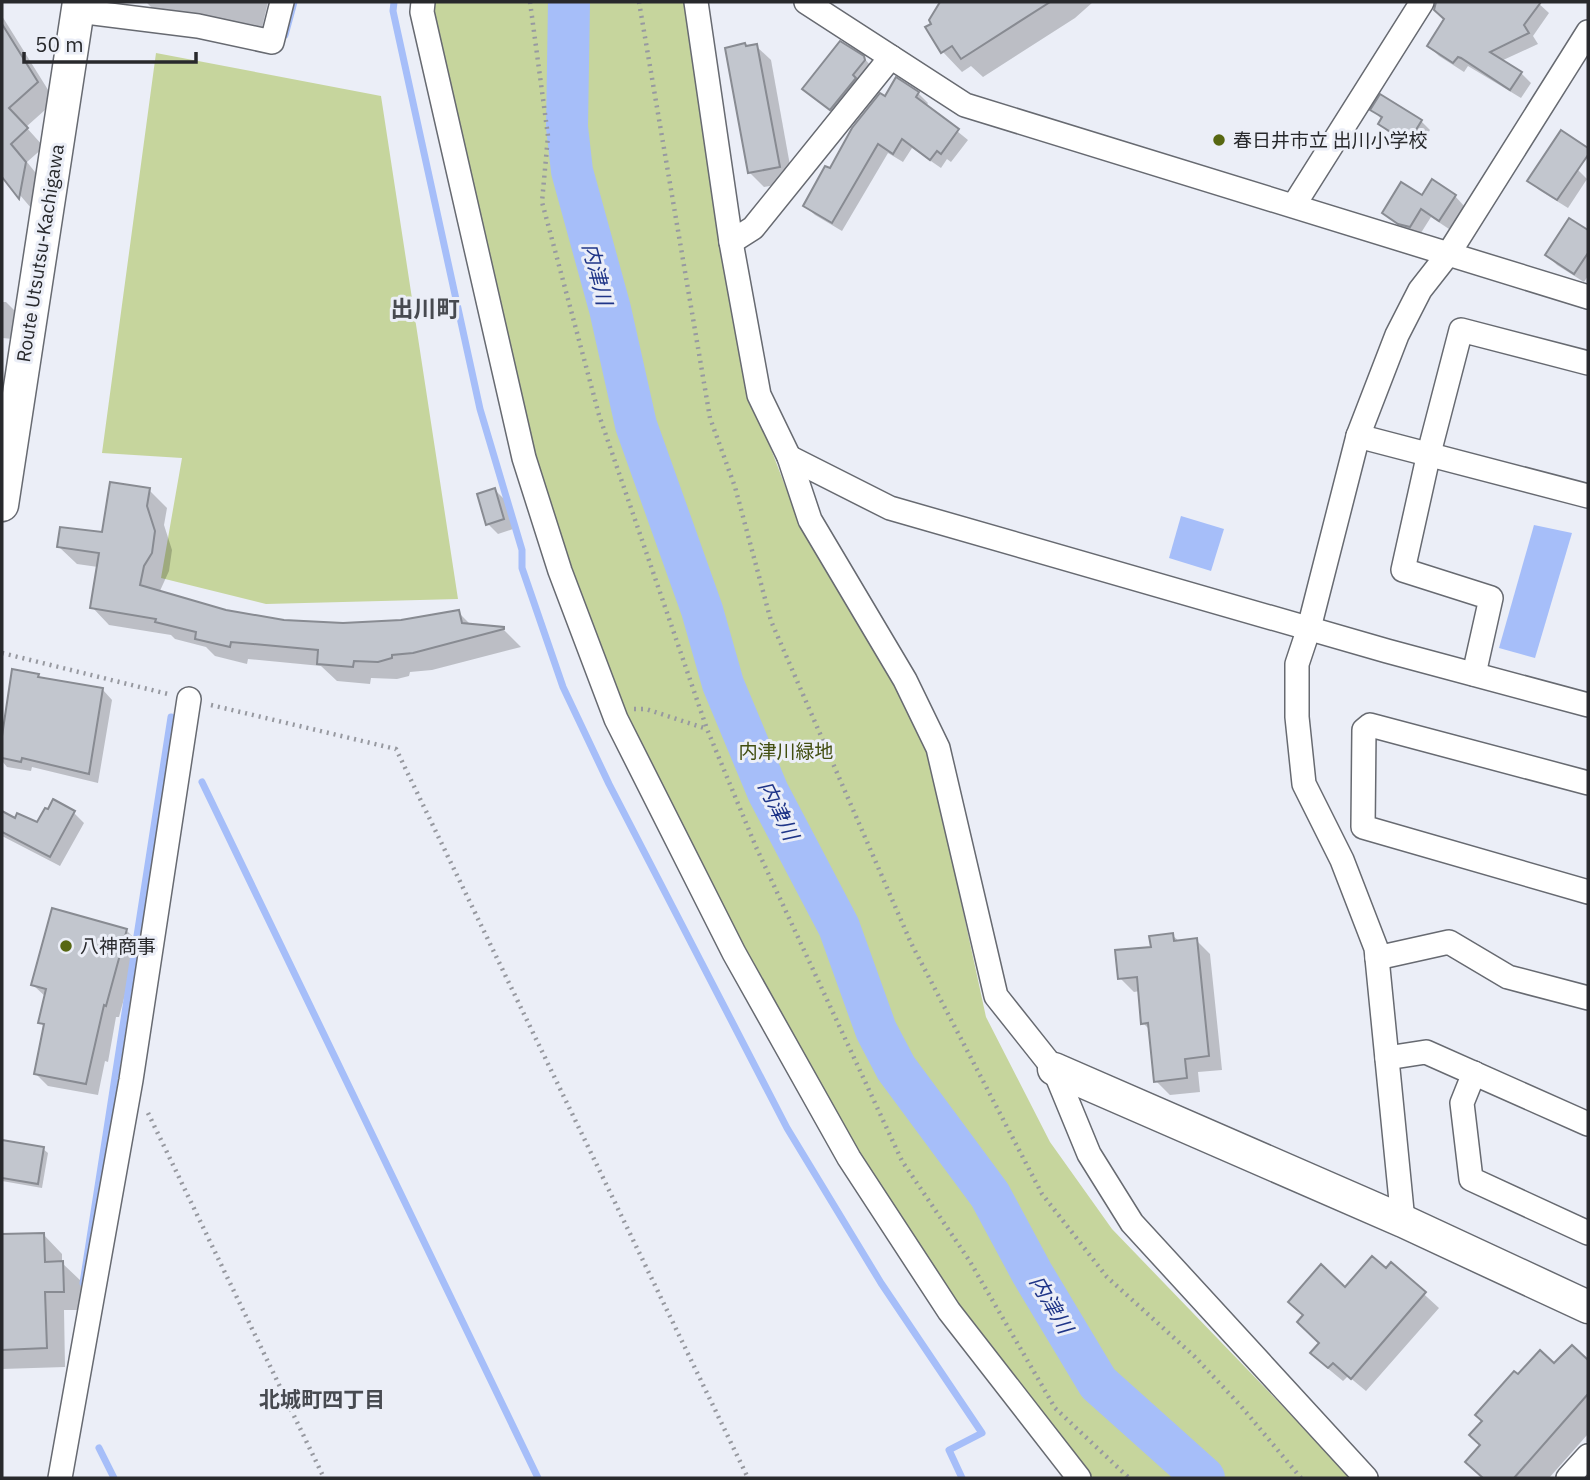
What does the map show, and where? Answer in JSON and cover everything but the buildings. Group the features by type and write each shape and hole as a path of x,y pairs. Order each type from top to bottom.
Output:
{"street":[{"path":"78,6 198,26 272,42 282,2"},
{"path":"423,2 422,12 524,458 560,571 616,719 734,953 849,1158 949,1311 1079,1478"},
{"path":"696,2 731,242 759,395 789,457 810,520 905,680 938,748 996,996 1054,1069 1089,1154 1132,1223 1366,1478"},
{"path":"807,2 965,105 1588,297"},
{"path":"1294,205 1422,2"},
{"name":"Route Utsutsu-Kachigawa","path":"2,505 9,410 78,6"},
{"path":"1403,1221 1376,948 1342,860 1304,784 1297,718 1297,664 1309,628 1357,436 1397,335 1420,290 1448,253 1588,32"},
{"path":"731,242 753,229 891,57"},
{"path":"1474,674 1491,598 1403,570 1429,453 1461,330 1588,363"},
{"path":"1357,436 1588,496"},
{"path":"789,457 890,508 1588,705"},
{"path":"60,1478 131,1080 189,699"},
{"path":"1588,783 1370,724 1364,730 1363,827 1588,892"},
{"path":"1377,958 1449,942 1508,977 1588,998"},
{"path":"1387,1058 1426,1052 1588,1124"},
{"path":"1054,1069 1403,1221 1588,1307"},
{"path":"1474,1073 1462,1103 1471,1179 1588,1233"},
{"path":"1568,1478 1588,1456"}],"path":[{"path":"530,2 548,136 542,202 599,415 707,729 756,847 902,1161 969,1260 1055,1408 1129,1478"},
{"path":"639,2 710,418 735,487 771,621 911,943 1042,1194 1107,1277 1195,1357 1240,1405 1301,1478"},
{"path":"2,653 396,749 748,1478"},
{"path":"634,709 646,709 707,729"},
{"path":"131,1080 324,1478"}],"green space":[{"name":"内津川緑地","path":"429,2 687,2 733,322 753,402 800,525 898,688 929,754 986,1017 1050,1142 1112,1229 1352,1478 1085,1478 968,1324 889,1206 782,1024 625,717 565,570 511,377"},
{"path":"156,53 381,96 458,599 266,604 161,578 182,458 102,453"}],"water":[{"path":"1181,516 1224,529 1211,571 1169,558"},
{"path":"1534,525 1572,533 1535,658 1499,648"}],"waterway":[{"path":"285,35 294,2"},
{"path":"394,2 393,11 480,409 522,550 522,568 563,687 609,784 787,1128 881,1283 982,1433 949,1450 962,1478"},
{"name":"内津川","path":"569,2 567,127 572,171 610,309 636,425 702,610 723,684 768,792 839,927 876,1030 896,1068 990,1195 1032,1273 1098,1383 1204,1478"},
{"path":"83,1283 171,717"},
{"path":"202,782 538,1478"},
{"path":"99,1448 114,1478"}],"place":[{"name":"春日井市立 出川小学校","path":"1219,140"},
{"name":"八神商事","path":"66,946"}],"district":[{"name":"出川町","path":"425,308"},
{"name":"北城町四丁目","path":"322,1399"}]}
